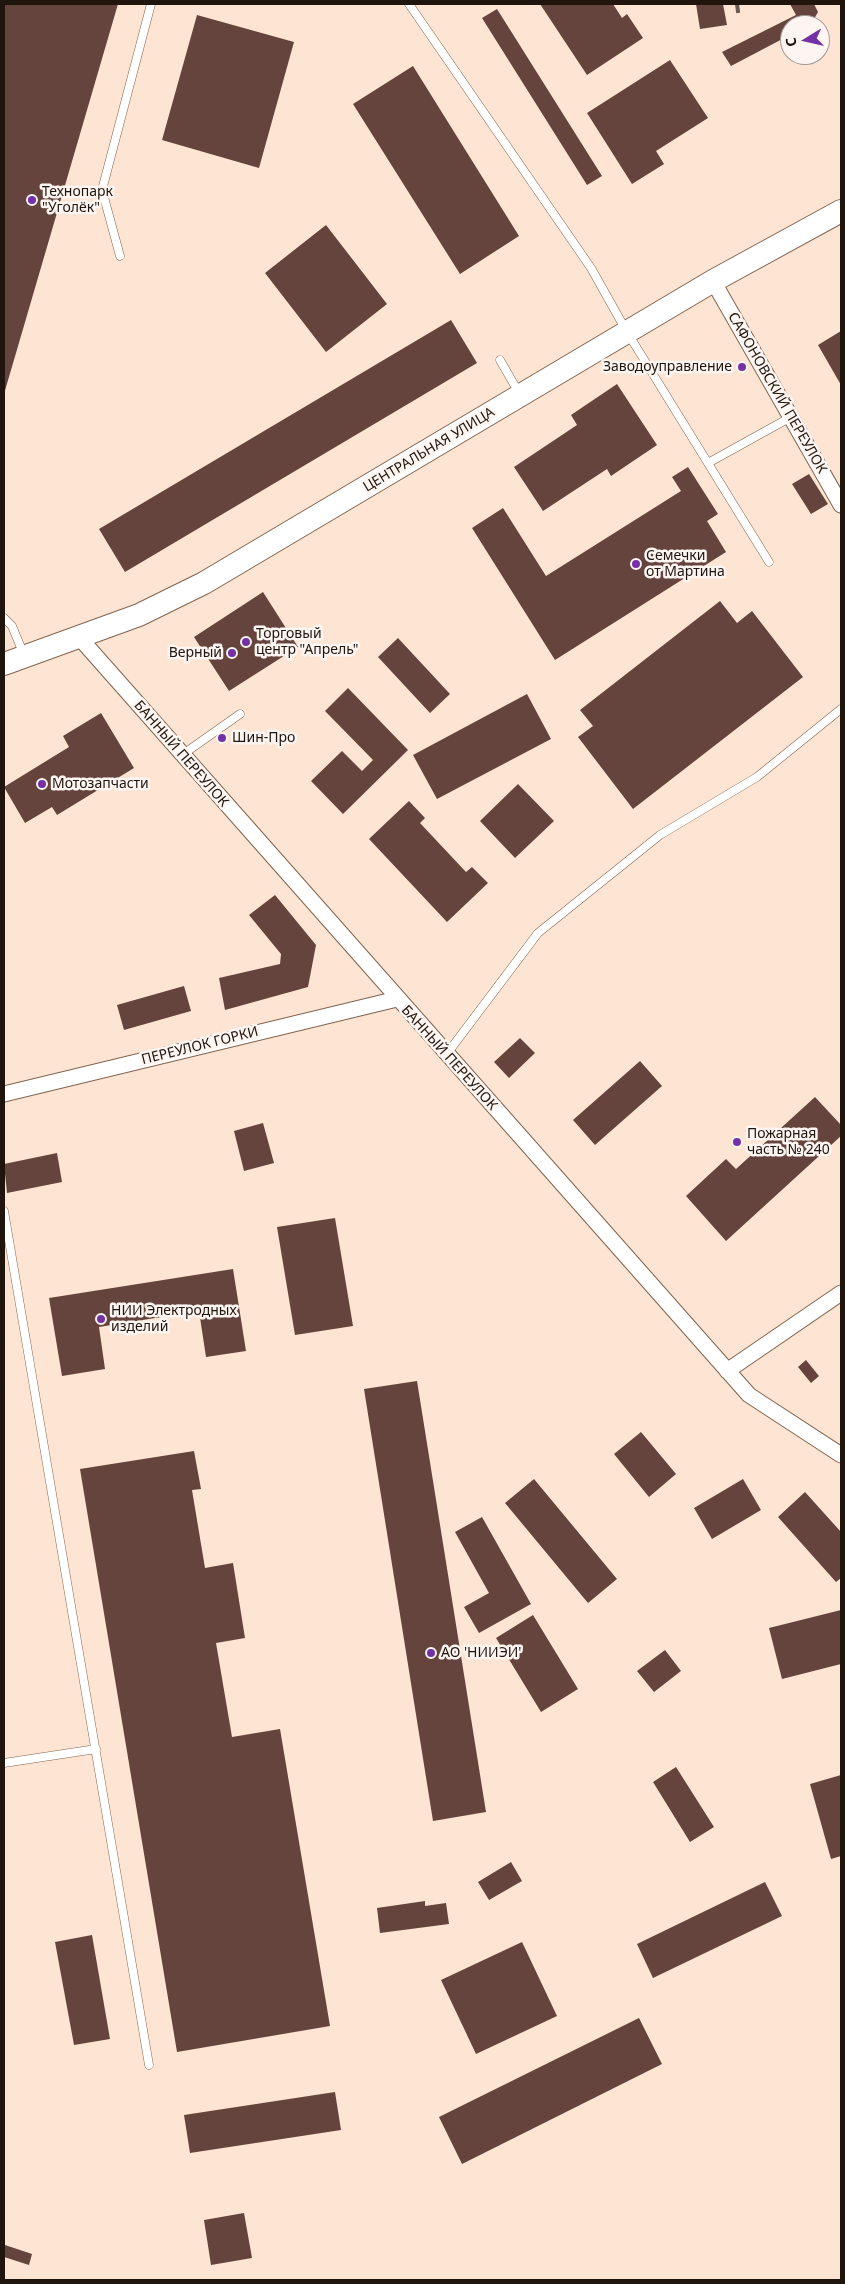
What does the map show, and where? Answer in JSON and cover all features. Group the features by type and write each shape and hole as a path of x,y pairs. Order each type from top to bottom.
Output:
{"main road":[{"name":"ЦЕНТРАЛЬНАЯ УЛИЦА","path":"4,664 78,636 139,616 204,583 713,281 841,211"}],"street":[{"name":"САФОНОВСКИЙ ПЕРЕУЛОК","path":"713,281 841,505"},
{"name":"БАННЫЙ ПЕРЕУЛОК","path":"78,636 446,1055 749,1395 841,1455"},
{"name":"ПЕРЕУЛОК ГОРКИ","path":"4,1094 397,999"},
{"path":"727,1370 841,1294"}],"lane":[{"path":"120,256 102,190 151,4"},
{"path":"410,4 591,268 627,332 769,562"},
{"path":"500,360 521,396"},
{"path":"708,463 791,417"},
{"path":"4,618 12,626 24,656"},
{"path":"446,1055 538,933 660,835 757,777 841,708"},
{"path":"182,755 240,714"},
{"path":"4,1211 149,2064"},
{"path":"4,1763 96,1749"}],"building":[{"name":"Технопарк \"Уголёк\"","path":"4,4 118,4 4,394"},
{"path":"540,4 613,4 622,18 627,14 643,38 587,75"},
{"path":"696,4 723,4 727,25 700,29"},
{"path":"790,4 814,4 818,12 816,15 796,15"},
{"path":"497,9 602,176 587,185 482,18"},
{"path":"197,15 294,42 259,168 162,140"},
{"path":"780,23 780,40 731,66 722,52"},
{"path":"670,60 708,118 656,151 664,164 632,184 587,113"},
{"path":"413,66 519,236 460,274 353,104"},
{"path":"326,225 387,304 326,352 265,273"},
{"path":"451,320 477,363 125,572 99,529"},
{"path":"841,331 841,385 818,345"},
{"path":"617,384 657,445 611,476 607,469 543,511 514,467 577,425 571,415"},
{"name":"Семечки от Мартина","path":"688,467 718,514 707,521 726,552 555,660 472,528 503,508 546,576 681,491 672,477"},
{"path":"809,474 828,504 811,514 792,484"},
{"name":"Торговый центр \"Апрель\"","path":"263,592 298,647 229,691 194,637"},
{"path":"720,601 737,623 752,611 803,677 633,809 578,737 593,726 580,710"},
{"path":"398,638 450,694 430,713 378,657"},
{"path":"348,688 408,750 343,814 311,781 342,751 362,771 373,760 325,711"},
{"path":"527,694 551,739 437,799 413,755"},
{"path":"101,713 134,768 57,815 52,807 25,823 4,787 69,747 63,736"},
{"path":"518,784 554,821 515,858 480,821"},
{"path":"409,801 425,818 420,823 466,872 472,867 488,883 447,922 369,839"},
{"path":"275,895 316,945 308,987 225,1010 219,978 280,964 281,954 249,915"},
{"path":"184,986 191,1011 124,1030 117,1005"},
{"path":"520,1038 535,1053 509,1078 494,1062"},
{"path":"640,1061 662,1086 595,1145 573,1120"},
{"path":"815,1097 841,1125 841,1136 726,1241 686,1196 726,1159 736,1169"},
{"path":"263,1123 274,1163 244,1171 234,1131"},
{"path":"57,1153 62,1182 7,1193 4,1164"},
{"path":"335,1218 353,1326 295,1335 277,1227"},
{"name":"НИИ Электродных изделий","path":"233,1269 246,1351 206,1357 199,1311 99,1327 105,1369 62,1376 49,1298"},
{"path":"806,1360 819,1376 811,1383 798,1367"},
{"path":"417,1381 486,1812 433,1821 364,1389"},
{"path":"641,1432 676,1474 649,1497 614,1454"},
{"path":"194,1451 201,1489 192,1490 205,1568 233,1563 245,1638 216,1643 232,1737 280,1729 330,2026 177,2052 80,1469"},
{"path":"534,1479 617,1579 588,1603 505,1503"},
{"path":"743,1479 761,1510 712,1539 694,1508"},
{"path":"805,1492 841,1532 841,1578 836,1582 778,1517"},
{"path":"482,1517 531,1604 479,1633 464,1607 489,1593 455,1532"},
{"path":"841,1610 841,1664 782,1679 769,1628"},
{"path":"533,1615 578,1689 541,1712 496,1638"},
{"path":"665,1650 681,1671 654,1692 637,1671"},
{"path":"676,1767 714,1827 690,1842 653,1782"},
{"path":"841,1775 841,1856 831,1859 810,1784"},
{"path":"511,1862 522,1881 489,1900 478,1882"},
{"path":"765,1882 782,1916 653,1978 637,1944"},
{"path":"425,1901 425,1906 446,1903 449,1924 380,1933 377,1908"},
{"path":"92,1935 110,2039 74,2045 55,1942"},
{"path":"522,1942 557,2016 476,2054 441,1980"},
{"path":"639,2018 662,2064 462,2164 439,2117"},
{"path":"335,2092 341,2130 190,2153 184,2115"},
{"path":"244,2213 252,2258 211,2265 204,2220"},
{"path":"5,2245 32,2254 29,2265 4,2257"}],"railway":[{"path":"737,4 739,19"}],"place":[{"name":"Технопарк \"Уголёк\"","path":"32,200"},
{"name":"Заводоуправление","path":"742,367"},
{"name":"Семечки от Мартина","path":"636,564"},
{"name":"Торговый центр \"Апрель\"","path":"246,642"},
{"name":"Верный","path":"232,653"},
{"name":"Шин-Про","path":"222,738"},
{"name":"Мотозапчасти","path":"42,784"},
{"name":"Пожарная часть № 240","path":"737,1142"},
{"name":"НИИ Электродных изделий","path":"101,1319"},
{"name":"АО 'НИИЭИ'","path":"431,1653"}]}
